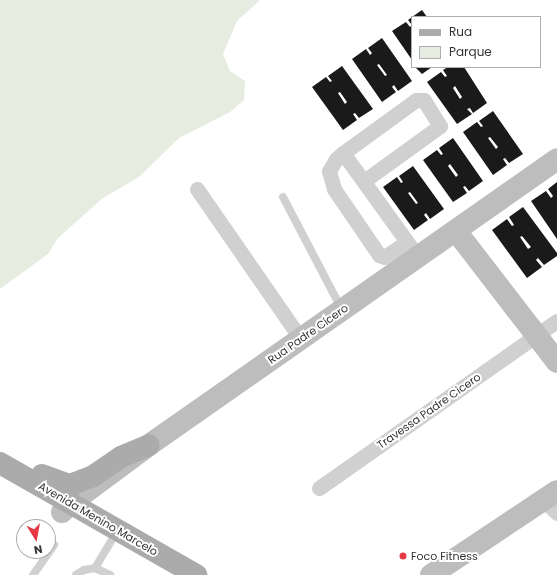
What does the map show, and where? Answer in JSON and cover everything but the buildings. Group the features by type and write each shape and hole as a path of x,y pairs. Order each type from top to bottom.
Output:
{"main road":[{"path":"0,451 48,477 70,485 93,476 121,457 149,445"},
{"name":"Avenida Menino Marcelo","path":"0,463 112,540 173,575"},
{"name":"Avenida Menino Marcelo","path":"0,478 66,507 196,575"}],"street":[{"path":"343,153 412,250 384,257 379,255 330,180 329,171 331,165 343,153 416,100 424,100 440,126 364,181"},
{"name":"Rua Padre Cícero","path":"66,507 149,445 342,310 412,250 456,231 557,159"},
{"path":"197,189 301,339"},
{"path":"456,231 538,334 557,362"},
{"name":"Travessa Padre Cicero","path":"319,488 557,321"},
{"path":"431,575 552,501"}],"lane":[{"path":"283,197 342,310"},
{"path":"95,568 112,540"},
{"path":"33,575 44,559"},
{"path":"76,575 84,570 95,568 110,575"}],"green space":[{"path":"0,0 260,0 237,21 223,54 230,71 245,81 244,100 230,112 179,138 139,177 103,198 58,238 48,254 0,289"}],"place":[{"name":"Foco Fitness","path":"403,556"}]}
